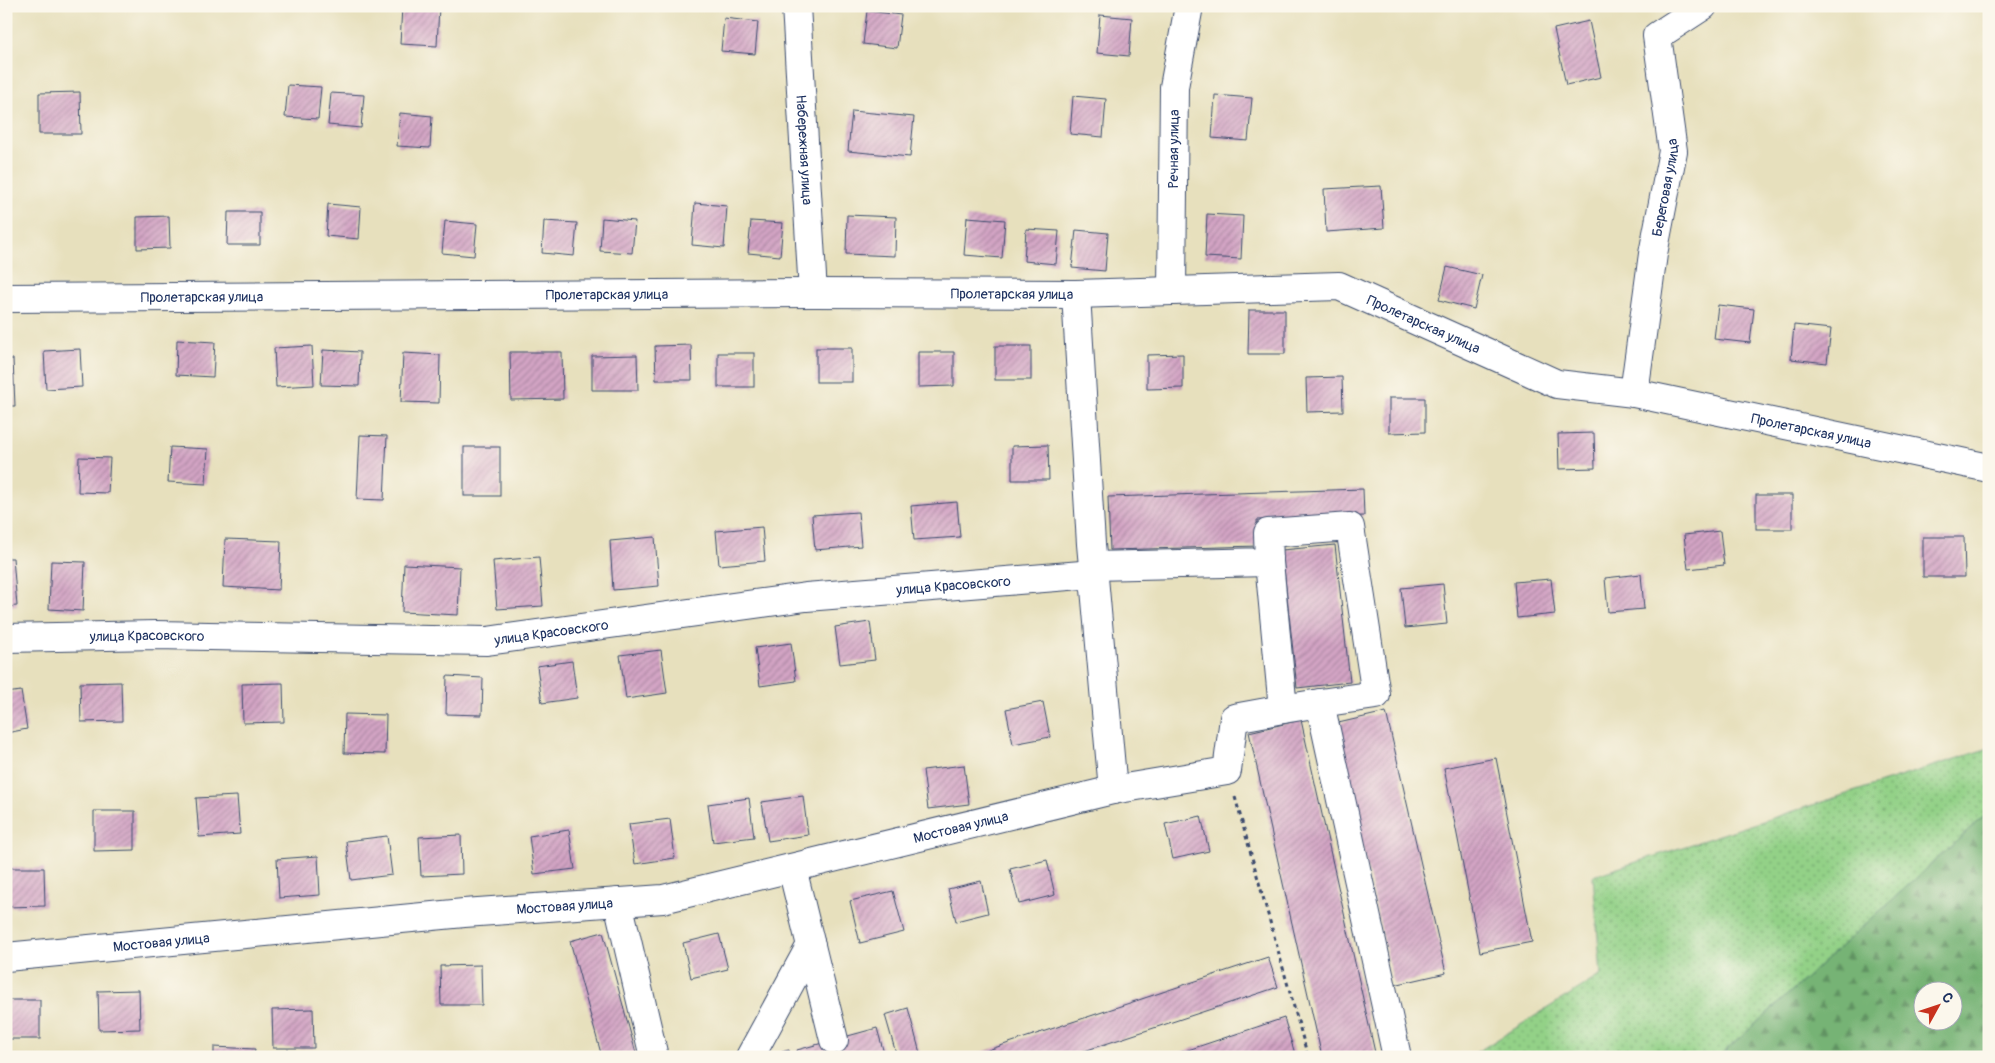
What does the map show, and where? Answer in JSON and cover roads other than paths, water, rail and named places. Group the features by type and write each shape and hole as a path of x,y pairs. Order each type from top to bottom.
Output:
{"street":[{"name":"Набережная улица","path":"796,6 813,293"},
{"name":"Речная улица","path":"1172,291 1174,88 1189,6"},
{"name":"Береговая улица","path":"1634,394 1653,254 1673,151 1657,36 1703,6"},
{"name":"Пролетарская улица","path":"6,298 813,293 1076,294 1339,286 1557,384 1634,394 1989,468"},
{"path":"1076,294 1093,570 1113,790"},
{"path":"1350,527 1376,695 1320,703 1283,709 1268,533 1350,527"},
{"name":"улица Красовского","path":"6,638 156,635 487,642 806,598 1093,570 1269,562"},
{"path":"1320,703 1397,1057"},
{"name":"Мостовая улица","path":"6,957 464,913 663,899 1113,790 1227,771 1234,718 1283,709"},
{"path":"792,868 834,1040"},
{"path":"618,902 654,1057"},
{"path":"750,1057 811,945"}]}
